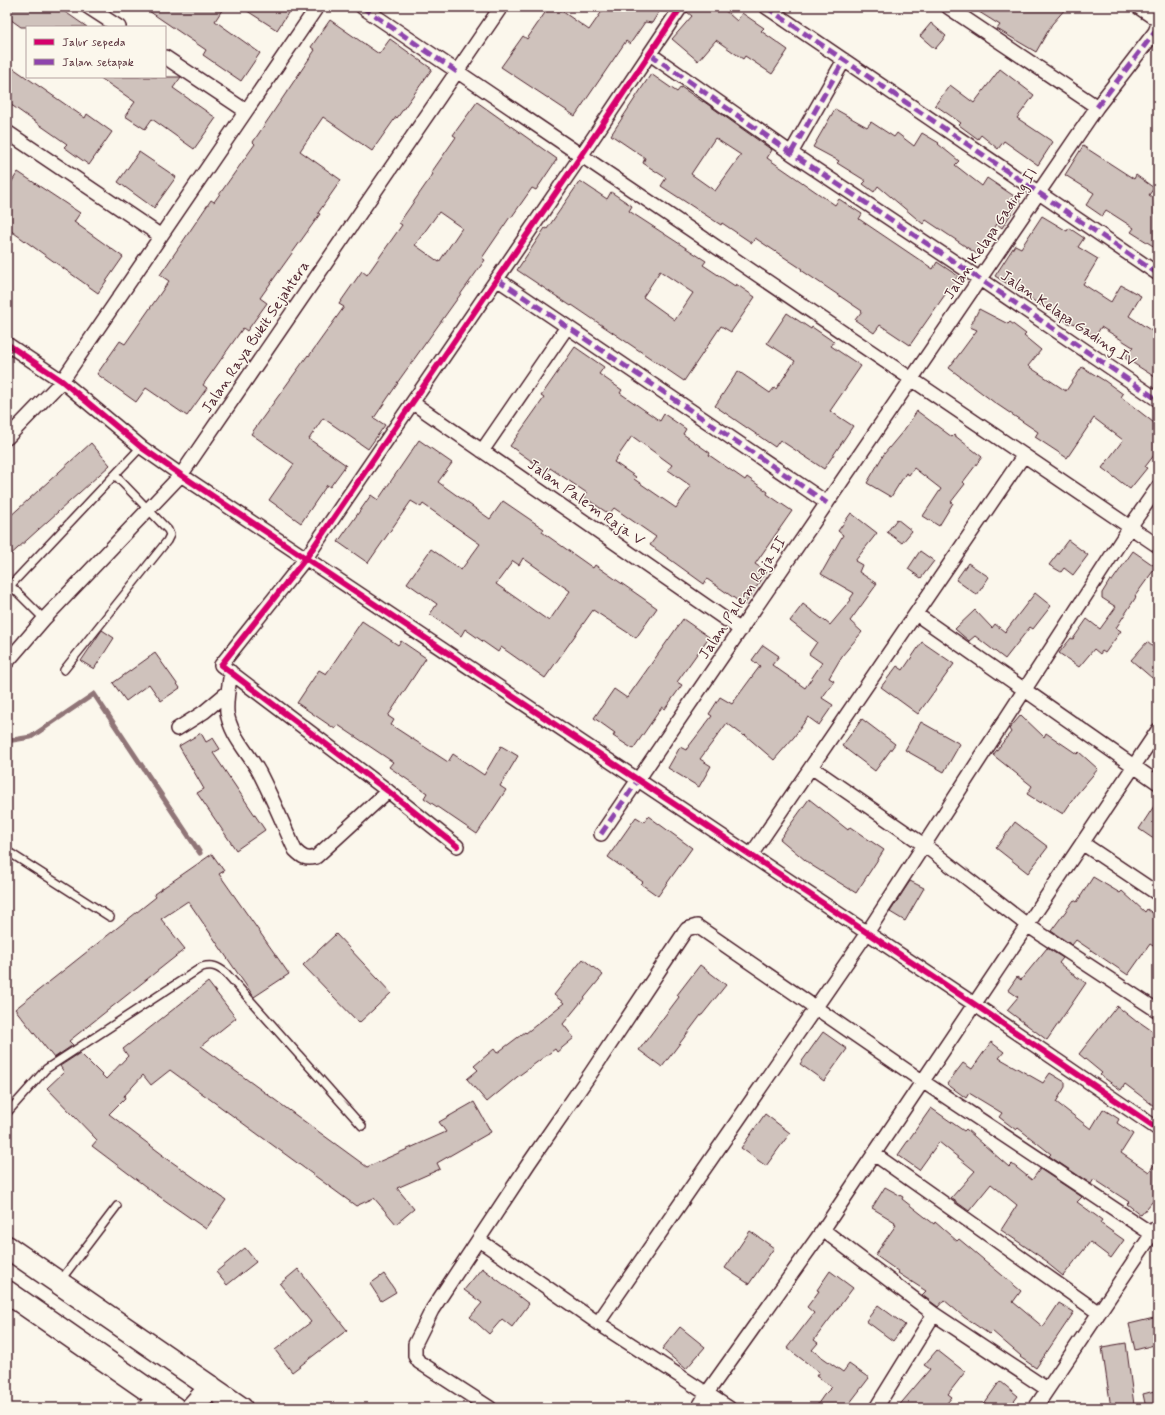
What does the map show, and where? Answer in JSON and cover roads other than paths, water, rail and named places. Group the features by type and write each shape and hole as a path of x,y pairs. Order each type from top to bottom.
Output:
{"highway":[{"path":"7,1247 241,1408"},
{"path":"7,1292 161,1405"},
{"path":"192,1408 211,1387"}],"street":[{"path":"88,7 117,26"},
{"path":"7,438 62,381 317,7"},
{"path":"362,7 1158,546"},
{"name":"Jalan Raya Bukit Sejahtera","path":"7,662 44,619 181,475 501,7"},
{"path":"457,846 388,791 221,665 306,558 681,7"},
{"path":"766,7 1158,274"},
{"path":"948,7 1097,107"},
{"name":"Jalan Kelapa Gading II","path":"911,379 1097,107 1158,27 1157,20 1138,7"},
{"name":"Jalan Kelapa Gading IV","path":"650,54 791,153 1158,400"},
{"path":"166,58 246,110"},
{"path":"791,153 844,60"},
{"path":"7,132 161,236"},
{"path":"497,279 827,503"},
{"path":"482,451 567,327"},
{"path":"7,344 62,381 141,447 181,475 974,1004 1158,1129"},
{"name":"Jalan Palem Raja II","path":"601,834 911,379"},
{"name":"Jalan Palem Raja V","path":"412,403 741,630"},
{"path":"751,855 1024,456"},
{"path":"598,1323 867,933 1130,527 1158,487"},
{"path":"916,614 1158,783"},
{"path":"231,672 227,711 230,723 237,739 258,770 294,850 301,857 308,859 316,858 388,791"},
{"path":"177,729 204,712 228,692"},
{"path":"698,1408 823,1230 1158,730"},
{"path":"811,768 924,845 1027,925 1158,1011"},
{"path":"1082,843 1158,894"},
{"path":"490,1408 419,1362 415,1356 415,1344 432,1310 528,1163 591,1073 687,929 697,926 922,1081 1155,1230 1035,1408"},
{"path":"874,1154 1099,1313"},
{"path":"823,1230 934,1314 1048,1389"},
{"path":"479,1240 598,1323 729,1408"},
{"path":"876,1408 934,1314"}],"lane":[{"path":"44,619 9,587 141,447"},
{"path":"64,670 170,535 168,530 115,475"},
{"path":"7,851 110,916"},
{"path":"7,1113 46,1070 202,967 211,965 218,967 226,973 362,1126"},
{"path":"59,1283 117,1206"}],"waterway":[{"path":"7,741 31,737 94,694 200,853"}]}
